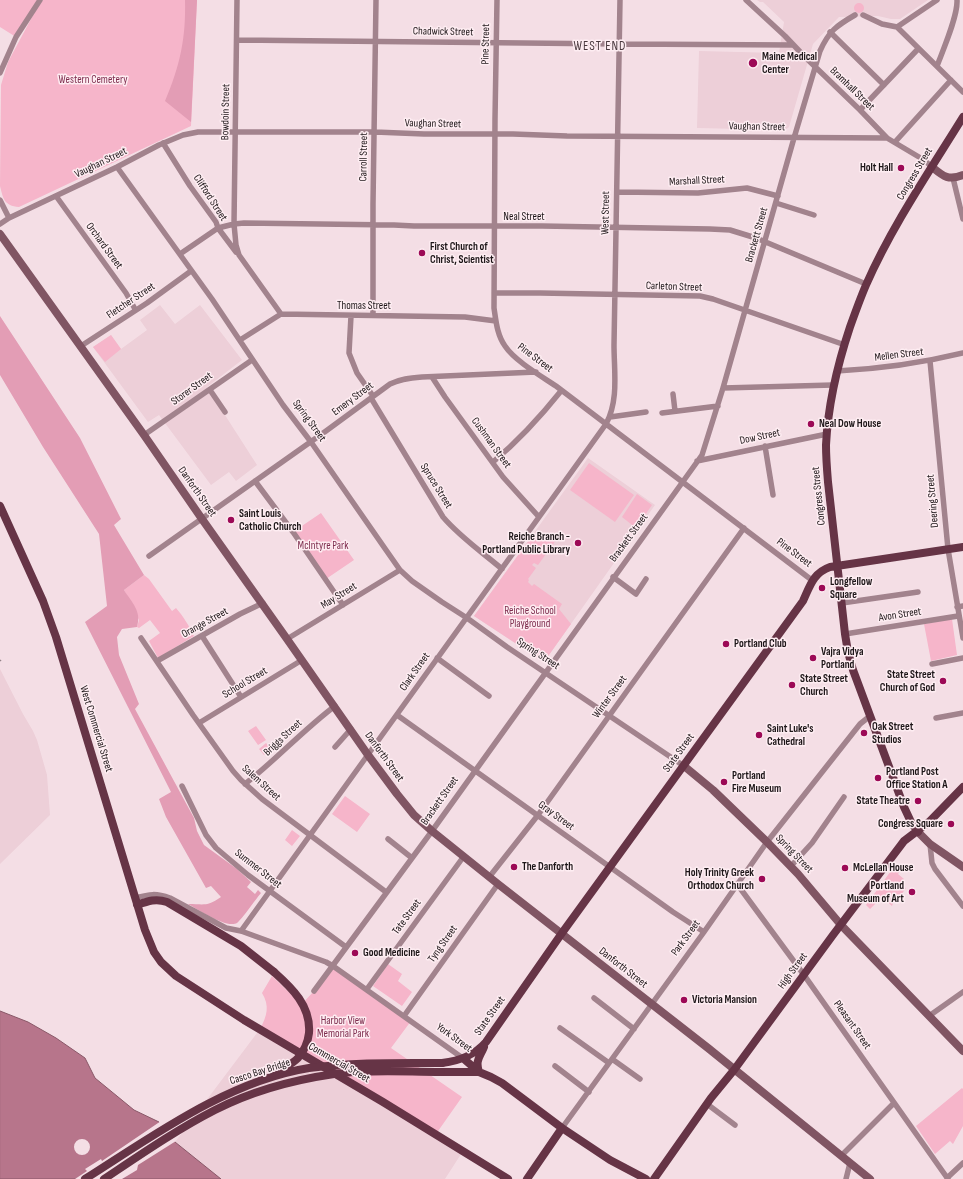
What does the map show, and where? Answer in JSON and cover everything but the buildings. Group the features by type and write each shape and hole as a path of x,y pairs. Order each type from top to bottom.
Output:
{"main road":[{"name":"Congress Street","path":"918,832 911,822 904,807 850,661 845,634 826,457 827,434 833,385 860,298 866,284 888,242 963,117"},
{"name":"West Commercial Street","path":"0,506 43,601 56,637 136,901 149,941 161,962"},
{"name":"State Street","path":"464,1059 486,1042 562,933 803,601 813,580 820,571 830,567 963,547"},
{"name":"High Street","path":"654,1179 707,1104 904,842 929,822 963,787"},
{"path":"136,901 160,900 167,902 241,946 274,972 291,988 303,1004 308,1016 309,1026 307,1042 299,1056 290,1065 279,1071 271,1078"},
{"name":"Commercial Street","path":"161,962 176,976 244,1020 383,1102 508,1179"},
{"path":"478,1072 477,1061 486,1042"},
{"name":"Casco Bay Bridge","path":"85,1179 197,1109 256,1082 308,1068 349,1064 442,1063 464,1059"},
{"name":"York Street","path":"464,1059 478,1072 502,1083 562,1128 610,1160 646,1179"},
{"name":"Casco Bay Bridge","path":"104,1179 178,1132 216,1110 252,1094 271,1088 297,1081 336,1074 358,1072 478,1072"},
{"name":"Park Street","path":"527,1179 562,1128"}],"street":[{"path":"0,73 16,37 40,0"},
{"name":"Bowdoin Street","path":"234,224 237,0"},
{"name":"Carroll Street","path":"374,315 373,225 376,0"},
{"name":"Pine Street","path":"497,0 494,134 494,293 496,321 504,346 516,358 561,390 813,580"},
{"name":"West Street","path":"606,424 610,417 614,396 620,0"},
{"name":"Bramhall Street","path":"746,0 887,138 924,160 932,167"},
{"path":"897,28 937,0"},
{"path":"937,66 950,33 956,13 957,0"},
{"path":"855,15 830,32 884,85"},
{"path":"863,15 882,24 897,28 963,92"},
{"name":"Brackett Street","path":"314,991 432,831 474,770 702,455 724,388 820,51 830,32"},
{"name":"Chadwick Street","path":"237,40 793,45"},
{"path":"860,110 918,49"},
{"path":"895,142 951,80"},
{"name":"Vaughan Street","path":"0,224 9,218 163,143 183,135 198,132 375,132 574,136 618,135 887,138"},
{"name":"Clifford Street","path":"163,143 190,186 216,222 218,228 268,294 281,314"},
{"name":"Spring Street","path":"117,166 400,570 422,588 507,647 684,766 713,790 791,866 841,925 963,1051"},
{"path":"932,167 948,178 963,175"},
{"path":"952,178 963,219"},
{"name":"Marshall Street","path":"617,192 698,193 747,188 778,196"},
{"name":"Orchard Street","path":"56,196 126,294 135,309"},
{"path":"0,200 9,218"},
{"path":"776,203 814,214"},
{"name":"Neal Street","path":"180,254 218,228 244,223 710,229 730,230 766,241 866,284"},
{"name":"Clifford Street","path":"234,224 236,246 239,255 244,262"},
{"name":"Danforth Street","path":"0,234 144,435 368,755 414,815 498,884 652,1004 870,1179"},
{"name":"Fletcher Street","path":"81,346 135,309 147,303 191,271"},
{"name":"Carleton Street","path":"494,293 700,296 713,299 845,345"},
{"path":"240,340 281,314"},
{"name":"Thomas Street","path":"281,314 465,317 496,321"},
{"name":"Spruce Street","path":"351,316 349,354 357,373 443,517 463,537 502,569"},
{"name":"Mellen Street","path":"837,370 858,370 930,361 963,353"},
{"name":"Storer Street","path":"144,435 252,360"},
{"name":"Deering Street","path":"930,361 948,549 960,606 958,616 963,638"},
{"name":"Emery Street","path":"149,556 311,442 384,387 396,381 408,378 432,376 536,372"},
{"name":"Cushman Street","path":"432,376 445,397 493,462 513,488 539,517"},
{"path":"724,388 833,385"},
{"path":"210,390 225,412"},
{"path":"493,462 518,439 549,406 561,390"},
{"path":"673,394 675,411"},
{"path":"662,413 718,406"},
{"path":"610,417 646,412"},
{"name":"Clark Street","path":"241,931 606,424"},
{"name":"Dow Street","path":"697,461 827,434"},
{"path":"765,446 773,495"},
{"path":"254,481 271,501 343,605"},
{"name":"Winter Street","path":"490,876 538,815 744,528"},
{"name":"May Street","path":"287,638 400,570"},
{"path":"613,577 636,594 646,580"},
{"path":"842,603 918,592"},
{"name":"Orange Street","path":"157,661 262,603"},
{"name":"Avon Street","path":"845,634 958,616"},
{"path":"202,636 241,697"},
{"name":"Salem Street","path":"141,638 233,771 245,784 262,799 386,892"},
{"path":"437,658 489,696"},
{"path":"932,664 963,658"},
{"name":"School Street","path":"199,722 302,660"},
{"name":"Briggs Street","path":"245,784 275,759 313,723 335,706"},
{"path":"936,718 963,713"},
{"name":"Gray Street","path":"397,715 673,912 704,932"},
{"name":"Park Street","path":"562,1128 704,932 767,842 860,724 870,716"},
{"path":"335,747 351,729"},
{"name":"Summer Street","path":"182,786 206,835 216,848 239,868 346,947"},
{"path":"791,866 812,843 844,796"},
{"name":"Congress Street","path":"918,832 930,844 963,867"},
{"path":"388,839 412,858"},
{"path":"930,844 932,863 935,869 963,906"},
{"name":"Tate Street","path":"367,990 464,856"},
{"name":"Tyng Street","path":"404,1016 498,884"},
{"name":"Pleasant Street","path":"737,884 804,975 948,1178"},
{"name":"York Street","path":"136,901 154,894 162,895 226,928 241,931 326,962 464,1059"},
{"path":"929,1016 963,992"},
{"path":"594,998 634,1029"},
{"path":"560,1028 640,1079"},
{"path":"555,1066 589,1092"},
{"path":"841,1156 894,1103"},
{"path":"707,1104 735,1125"},
{"path":"846,1179 850,1163"},
{"path":"948,1178 963,1163"}],"shaded area":[{"path":"185,0 197,0 191,122 165,101 175,76 181,52"},
{"name":"Maine Medical Center","path":"757,0 928,0 900,19 891,19 878,16 839,17 813,44 789,127 785,130 697,128 699,51 779,53 784,22 763,2"},
{"path":"160,305 175,324 200,305 242,360 207,387 257,465 236,481 229,472 211,485 159,415 148,422 93,347 111,335 121,349 147,330 140,320"},
{"path":"0,316 80,438 121,519 114,525 144,575 124,590 135,607 138,621 137,627 122,629 117,637 119,655 139,704 135,709 194,818 197,831 204,845 237,869 251,882 247,887 255,894 258,890 261,893 237,923 232,924 219,921 188,904 209,904 221,897 211,886 206,888 166,817 159,799 171,792 85,622 107,606 99,534 43,447 0,375"},
{"path":"588,458 655,505 544,662 474,616"},
{"path":"0,669 37,740 47,775 50,815 0,864"},
{"path":"0,1011 28,1022 56,1038 85,1058 95,1078 134,1110 159,1122 175,1142 221,1179 0,1179"},
{"path":"260,1029 463,1151 445,1179 221,1179 175,1142"}],"green space":[{"path":"0,0 40,0 16,37 0,27"},
{"name":"Western Cemetery","path":"43,0 197,0 191,126 19,207 10,205 5,201 0,186 1,85 8,62 39,4"},
{"path":"859,3 864,8 859,13 854,8"},
{"path":"111,335 121,349 105,362 93,347"},
{"path":"589,463 634,495 615,522 570,490"},
{"path":"637,494 652,505 636,528 622,517"},
{"name":"McIntyre Park","path":"321,513 354,560 326,579 293,532"},
{"name":"Reiche School Playground","path":"532,536 550,538 555,541 538,565 534,563 532,565 536,568 528,579 528,582 532,586 534,584 562,604 559,609 571,624 544,662 474,616"},
{"path":"144,575 149,579 172,611 176,608 179,611 194,636 158,658 149,641 160,633 150,620 139,628 137,627 139,620 124,590"},
{"path":"952,619 957,655 931,661 924,624"},
{"path":"256,726 266,740 258,745 248,731"},
{"path":"266,743 270,750 264,755 259,749"},
{"path":"345,796 370,814 357,832 332,814"},
{"path":"292,830 300,836 292,846 285,840"},
{"path":"896,864 902,868 898,874 904,879 900,885 906,888 892,906 882,897 870,909 866,905"},
{"path":"388,964 402,974 398,981 412,992 402,1006 373,986"},
{"name":"Harbor View Memorial Park","path":"333,966 411,1021 391,1048 462,1097 436,1134 260,1029 267,1011 266,1002 262,993 272,976 301,1005"},
{"path":"962,1088 963,1126 953,1144 950,1141 935,1154 916,1126"}],"pier":[{"path":"161,1121 176,1141 138,1165 137,1170 122,1179 75,1179 87,1171 85,1169 101,1159 102,1161"},
{"path":"82,1139 88,1141 90,1147 88,1153 82,1155 76,1153 74,1147 76,1141"}],"place":[{"name":"Maine Medical Center","path":"753,63"},
{"name":"Holt Hall","path":"901,168"},
{"name":"First Church of Christ, Scientist","path":"422,253"},
{"name":"Neal Dow House","path":"811,424"},
{"name":"Saint Louis Catholic Church","path":"231,520"},
{"name":"Reiche Branch - Portland Public Library","path":"578,543"},
{"name":"Longfellow Square","path":"822,588"},
{"name":"Portland Club","path":"726,644"},
{"name":"Vajra Vidya Portland","path":"813,658"},
{"name":"State Street Church of God","path":"943,681"},
{"name":"State Street Church","path":"792,685"},
{"name":"Oak Street Studios","path":"864,733"},
{"name":"Saint Luke's Cathedral","path":"759,735"},
{"name":"Portland Post Office Station A","path":"878,778"},
{"name":"Portland Fire Museum","path":"724,782"},
{"name":"State Theatre","path":"918,801"},
{"name":"Congress Square","path":"951,824"},
{"name":"The Danforth","path":"514,867"},
{"name":"McLellan House","path":"845,868"},
{"name":"Holy Trinity Greek Orthodox Church","path":"762,879"},
{"name":"Portland Museum of Art","path":"912,892"},
{"name":"Good Medicine","path":"355,953"},
{"name":"Victoria Mansion","path":"684,1000"}],"district":[{"name":"WEST END","path":"600,47"}]}
